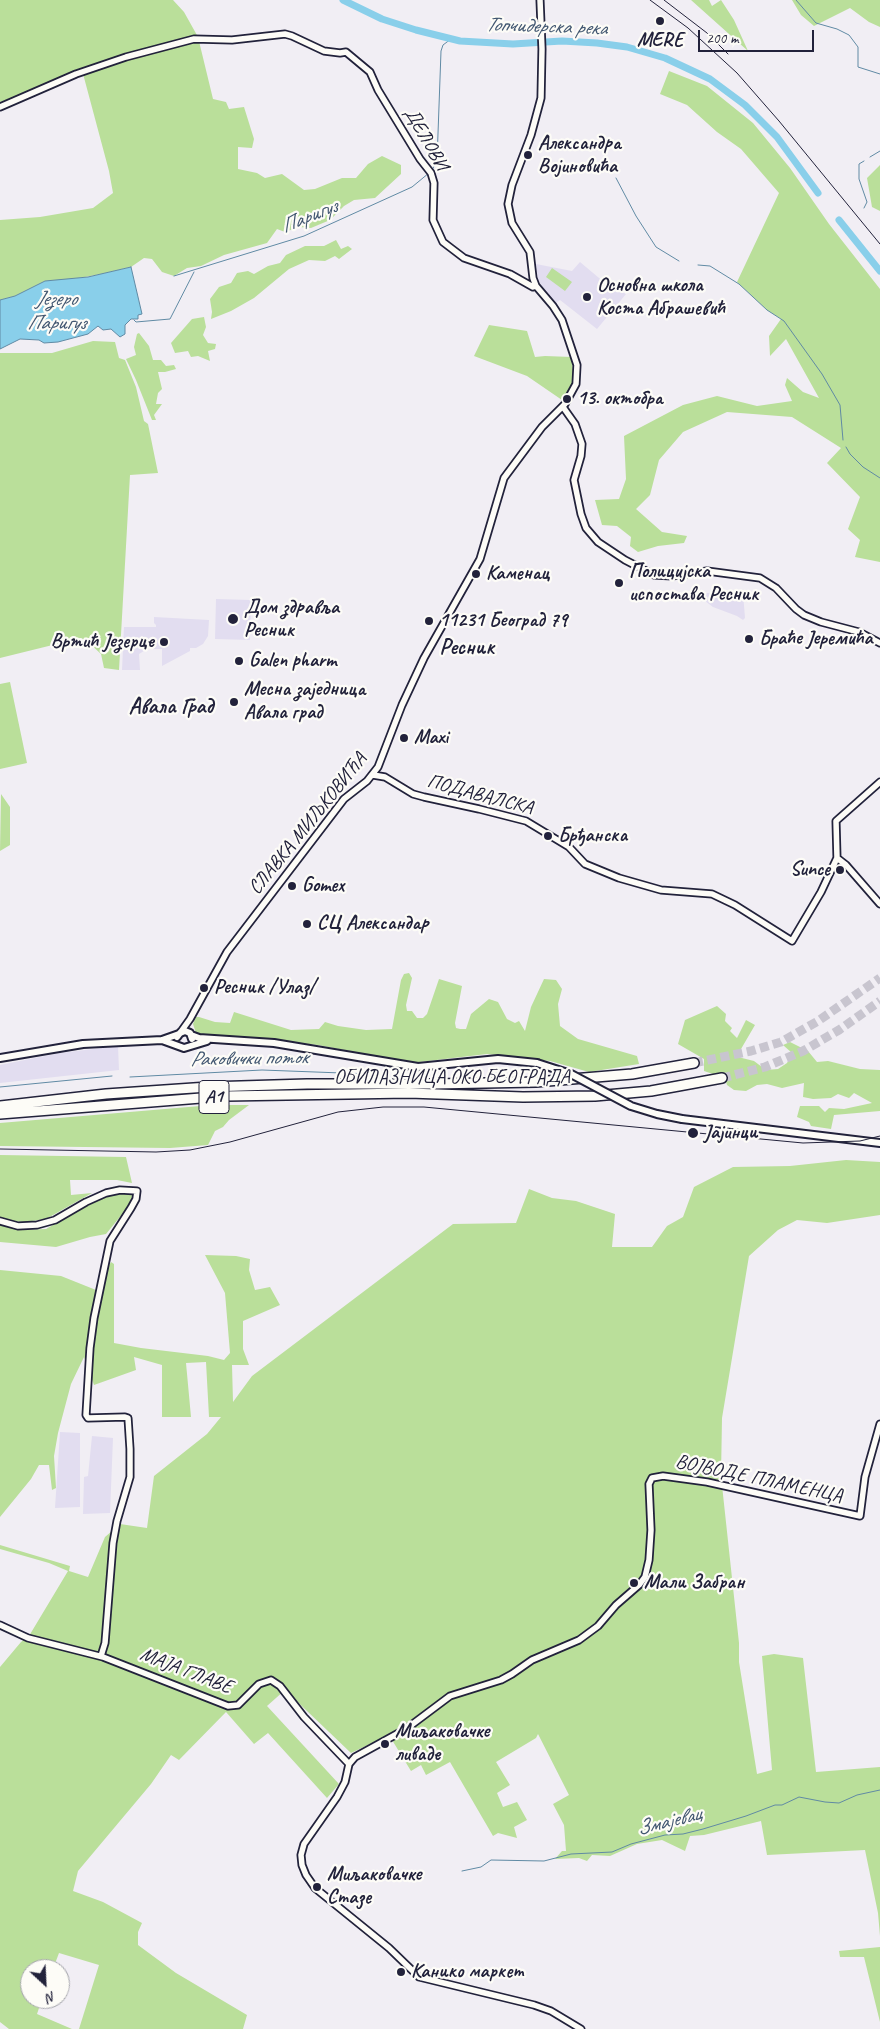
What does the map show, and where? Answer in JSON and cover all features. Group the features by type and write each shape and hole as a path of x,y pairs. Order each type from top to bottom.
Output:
{"highway":[{"name":"ОБИЛАЗНИЦА ОКО БЕОГРАДА","path":"0,1106 106,1094 208,1087 545,1081 632,1074 694,1063"},
{"name":"ОБИЛАЗНИЦА ОКО БЕОГРАДА","path":"0,1114 226,1096 409,1093 514,1097 595,1096 657,1090 722,1078"}],"main road":[{"path":"0,1058 74,1046 162,1040 185,1031 216,1039 274,1043 418,1067 498,1059 537,1063 557,1068 631,1106 657,1114 682,1119 880,1143"},
{"path":"178,1045 176,1041 179,1033"},
{"path":"190,1045 192,1040 191,1034"},
{"path":"162,1040 184,1048 216,1039"}],"street":[{"path":"536,286 528,246 512,223 508,204 512,185 539,107 542,88 540,0"},
{"name":"ДЕЛОВИ","path":"0,107 76,74 133,55 197,38 232,40 270,34 285,34 324,51 346,52 370,72 380,94 420,159 429,170 434,183 433,220 443,242 464,258 505,273 533,287 536,286"},
{"name":"СЛАВКА МИЉКОВИЋА","path":"179,1033 190,1019 228,952 344,799 373,775 424,658 480,559 504,478 542,427 563,406 576,384 577,365 559,314 536,286"},
{"path":"563,406 574,422 582,441 582,449 574,480 584,524 597,541 625,560 646,572 658,576 675,576 707,571 760,578 776,588 804,615 859,632 880,643"},
{"name":"ПОДАВАЛСКА","path":"373,775 385,777 413,794 424,798 479,808 526,821 564,844 585,864 619,878 661,890 712,894 749,913 792,941 821,892 837,858"},
{"path":"880,782 837,820 835,826 837,858 846,865 880,904"},
{"name":"СЛАВКА МИЉКОВИЋА","path":"190,1019 191,1034"},
{"path":"0,1221 18,1226 37,1225 55,1220 106,1193 120,1190 137,1190 136,1199 110,1241 94,1318 90,1348 86,1415 88,1418 128,1418 130,1449 130,1477 117,1521 113,1543 105,1646 101,1656"},
{"name":"ВОЈВОДЕ ПЛАМЕНЦА","path":"349,1764 357,1756 410,1726 450,1696 504,1679 532,1660 579,1640 602,1623 616,1605 642,1582 647,1572 650,1549 649,1484 652,1478 663,1476 698,1481 860,1516 865,1477 880,1424"},
{"name":"МАЈА ГЛАВЕ","path":"0,1625 28,1638 101,1656 230,1707 240,1704 262,1682 268,1680 274,1682 285,1692 322,1737 349,1764"},
{"path":"349,1764 342,1789 310,1832 302,1848 303,1869 315,1888 389,1948 412,1972 421,1978 534,2005 551,2011 581,2029"}],"shaded area":[{"name":"Основна школа Коста Абрашевић","path":"580,262 605,283 626,294 597,329 560,300 556,303 544,292 538,279 536,264 572,271"},
{"path":"703,593 743,593 745,618 743,620 713,607 701,598"},
{"name":"Дом здравља Ресник","path":"216,599 251,600 250,640 215,639"},
{"name":"Вртић Језерце","path":"154,617 209,620 208,636 203,644 196,648 190,648 190,651 162,666 162,649 147,649 139,654 140,670 122,670 124,627 156,627"},
{"path":"118,1046 119,1070 0,1083 0,1065 60,1053"},
{"path":"60,1432 80,1433 80,1507 55,1508"},
{"path":"92,1436 113,1438 110,1513 83,1514 84,1477 88,1476"}],"green space":[{"path":"0,0 173,0 184,12 198,37 213,99 226,102 229,109 244,107 254,139 252,148 238,147 238,169 257,173 265,178 282,174 304,190 315,189 342,178 356,178 368,164 382,156 401,165 401,174 375,198 354,200 344,206 330,220 311,228 299,227 285,232 277,229 267,243 224,255 201,266 187,268 174,276 162,272 152,259 144,258 131,267 101,274 69,280 45,281 15,296 0,300 0,220 40,217 93,208 113,193 82,70 32,92 0,102"},
{"path":"691,0 709,0 712,6 721,0 734,20 748,51"},
{"path":"792,0 880,0 880,27 869,22 850,8 814,26 801,15"},
{"path":"669,71 707,86 753,123 790,168 829,224 880,289 880,562 855,557 860,540 848,529 860,497 827,463 841,448 792,417 727,412 683,432 659,460 650,495 636,509 662,532 687,536 684,543 658,546 638,552 630,546 631,537 617,526 602,525 595,500 619,499 626,479 624,436 683,405 717,396 757,406 792,401 785,385 787,378 803,392 819,398 786,339 770,356 769,336 781,319 767,310 737,282 779,193 741,149 717,132 687,105 660,94"},
{"path":"880,165 880,211 872,207 867,178"},
{"path":"336,240 341,249 348,246 352,249 339,259 335,256 325,261 309,260 289,269 254,298 231,311 211,319 210,299 219,287 231,283 237,273 248,271 254,274 268,266 280,263 286,255 305,246 324,246"},
{"path":"552,268 572,282 565,291 546,277"},
{"path":"204,317 206,327 203,335 208,343 216,344 215,349 208,351 210,361 198,356 191,357 188,351 175,353 171,343 192,319"},
{"path":"489,325 527,331 535,357 572,357 574,384 562,400 527,376 474,356"},
{"path":"139,333 149,346 153,360 161,360 166,366 174,365 176,369 158,372 162,389 158,393 156,404 162,404 154,415 156,420 152,420 126,359 136,355 134,347 137,334"},
{"path":"93,341 115,342 119,358 125,360 136,387 144,421 148,424 158,473 130,475 119,670 104,668 101,654 81,638 0,658 0,353 52,353"},
{"path":"10,682 27,763 0,769 0,684"},
{"path":"1,794 10,807 10,845 0,851"},
{"path":"409,973 412,978 406,1005 407,1011 412,1011 417,1018 423,1018 427,1014 439,979 462,986 455,1023 456,1028 460,1029 466,1029 471,1014 489,999 498,1002 507,1019 515,1023 519,1021 525,1031 531,1007 544,979 556,980 562,989 558,1004 560,1026 578,1039 637,1056 639,1064 589,1072 550,1061 487,1054 411,1063 318,1045 201,1035 196,1033 193,1024 196,1017 215,1022 230,1023 234,1012 291,1030 319,1029 325,1022 366,1030 392,1029 401,980 404,974"},
{"path":"717,1006 726,1014 725,1021 732,1028 730,1031 737,1038 746,1020 755,1025 738,1057 754,1061 766,1070 778,1069 787,1063 792,1053 783,1045 790,1042 808,1051 817,1062 828,1061 860,1069 880,1070 880,1111 834,1115 831,1129 811,1126 809,1122 797,1117 800,1106 819,1106 825,1112 829,1108 844,1109 872,1103 854,1093 849,1098 838,1094 831,1098 813,1099 803,1097 804,1083 782,1088 767,1084 757,1085 746,1091 734,1090 727,1085 724,1075 704,1071 704,1059 678,1044 685,1020"},
{"path":"212,1105 249,1105 223,1127 215,1131 208,1145 170,1148 0,1146 0,1123"},
{"path":"0,1155 126,1157 132,1183 117,1180 70,1180 71,1195 92,1193 46,1219 25,1222 10,1221 0,1217"},
{"path":"846,1160 880,1162 880,1215 827,1223 797,1220 778,1230 749,1256 722,1418 721,1476 739,1643 739,1662 757,1774 772,1770 762,1656 774,1654 803,1658 816,1772 880,1767 880,1936 878,1913 865,1850 767,1855 761,1821 704,1835 690,1836 685,1851 662,1840 637,1844 610,1856 592,1855 587,1861 579,1858 555,1859 562,1851 566,1851 564,1825 553,1804 569,1795 538,1734 536,1738 496,1762 510,1785 497,1793 503,1807 517,1802 527,1820 514,1827 517,1838 498,1833 493,1836 450,1762 426,1775 421,1765 411,1771 389,1735 351,1753 285,1690 267,1706 339,1784 327,1798 268,1733 254,1744 226,1712 179,1760 171,1755 151,1784 78,1871 73,1891 103,1902 142,1923 138,1932 138,1945 176,1973 247,2015 243,2029 79,2029 99,1965 59,1953 57,1959 20,1959 20,2009 39,2009 37,2014 72,2029 9,2029 0,2022 0,1667 21,1642 29,1636 68,1571 49,1563 0,1549 0,1545 70,1566 69,1571 88,1577 105,1537 120,1524 147,1528 154,1476 207,1434 221,1417 209,1417 206,1362 186,1363 191,1417 162,1417 162,1365 134,1357 136,1370 94,1385 84,1357 71,1384 58,1433 54,1456 56,1488 52,1490 49,1465 39,1465 31,1479 0,1517 0,1270 61,1276 96,1290 111,1262 114,1264 114,1343 208,1356 224,1360 230,1353 225,1293 205,1255 236,1256 250,1259 249,1270 255,1290 270,1287 280,1305 243,1321 243,1349 249,1365 232,1365 233,1402 252,1376 453,1224 516,1223 529,1189 552,1198 576,1201 615,1214 612,1247 652,1247 667,1226 683,1217 694,1187 733,1167 790,1166"},
{"path":"124,1192 134,1192 128,1207 106,1234 56,1247 0,1242 0,1225 20,1230 46,1229 91,1203"},
{"path":"880,1947 880,2022 864,1957 840,1957 839,1951"}],"water":[{"name":"Језеро Паригуз","path":"131,267 142,314 138,315 138,319 131,319 125,325 125,334 120,337 111,329 103,330 98,326 88,334 58,342 44,343 39,340 20,339 0,349 0,300 15,296 45,281 88,277"}],"waterway":[{"name":"Топчидерска река","path":"343,0 382,19 460,41 513,44 562,41 597,43 627,47 665,58 710,79 745,105 777,137 818,193"},
{"path":"796,0 816,23 837,29 849,35 858,47 858,67 880,74"},
{"name":"Паригуз","path":"432,170 437,161 441,51 443,45 451,39"},
{"path":"870,157 880,151"},
{"path":"864,161 859,164 859,179 867,202 864,208"},
{"name":"Паригуз","path":"174,276 304,236 412,187 429,173"},
{"path":"616,178 636,216 656,247 679,261"},
{"name":"Топчидерска река","path":"839,220 880,271"},
{"path":"698,265 710,266 739,284 767,310 784,321 822,374 840,405 843,440"},
{"name":"Паригуз","path":"134,320 136,322 170,319 194,272"},
{"path":"846,447 863,467 880,478"},
{"name":"Раковички поток","path":"130,1077 262,1070 368,1074"},
{"name":"Раковички поток","path":"0,1087 112,1076"},
{"name":"Змајевац","path":"462,1871 481,1867 491,1860 544,1861 571,1854 612,1852 631,1844 665,1835 683,1834 703,1829 775,1805 782,1805 799,1797 839,1803 857,1795 880,1790"}],"tunnel":[{"path":"694,1063 751,1051 781,1042 818,1021 880,978"},
{"path":"722,1078 765,1067 803,1051 839,1030 880,1001"}],"railway":[{"path":"650,0 688,28 737,73 880,244"},
{"path":"664,0 707,33 728,54"},
{"path":"0,1149 156,1152 190,1150 230,1142 338,1112 383,1107 424,1107 803,1143 860,1141 880,1136"}],"place":[{"name":"MERE","path":"660,21"},
{"name":"Александра Војиновића","path":"528,155"},
{"name":"Основна школа Коста Абрашевић","path":"587,297"},
{"name":"13. октобра","path":"567,399"},
{"name":"Каменац","path":"476,574"},
{"name":"Полицијска испостава Ресник","path":"619,583"},
{"name":"Дом здравља Ресник","path":"233,619"},
{"name":"11231 Београд 79","path":"429,621"},
{"name":"Браће Јеремића","path":"749,639"},
{"name":"Вртић Језерце","path":"164,642"},
{"name":"Galen pharm","path":"239,661"},
{"name":"Месна заједница Авала град","path":"234,702"},
{"name":"Maxi","path":"404,738"},
{"name":"Брђанска","path":"548,836"},
{"name":"Sunce","path":"840,870"},
{"name":"Gomex","path":"292,886"},
{"name":"СЦ Александар","path":"307,924"},
{"name":"Ресник /Улаз/","path":"204,988"},
{"name":"Јајинци","path":"693,1133"},
{"name":"Мали Забран","path":"634,1583"},
{"name":"Миљаковачке ливаде","path":"385,1744"},
{"name":"Миљаковачке Стазе","path":"317,1887"},
{"name":"Канико маркет","path":"401,1972"}],"district":[{"name":"Ресник","path":"467,648"},
{"name":"Авала Град","path":"171,707"}]}
